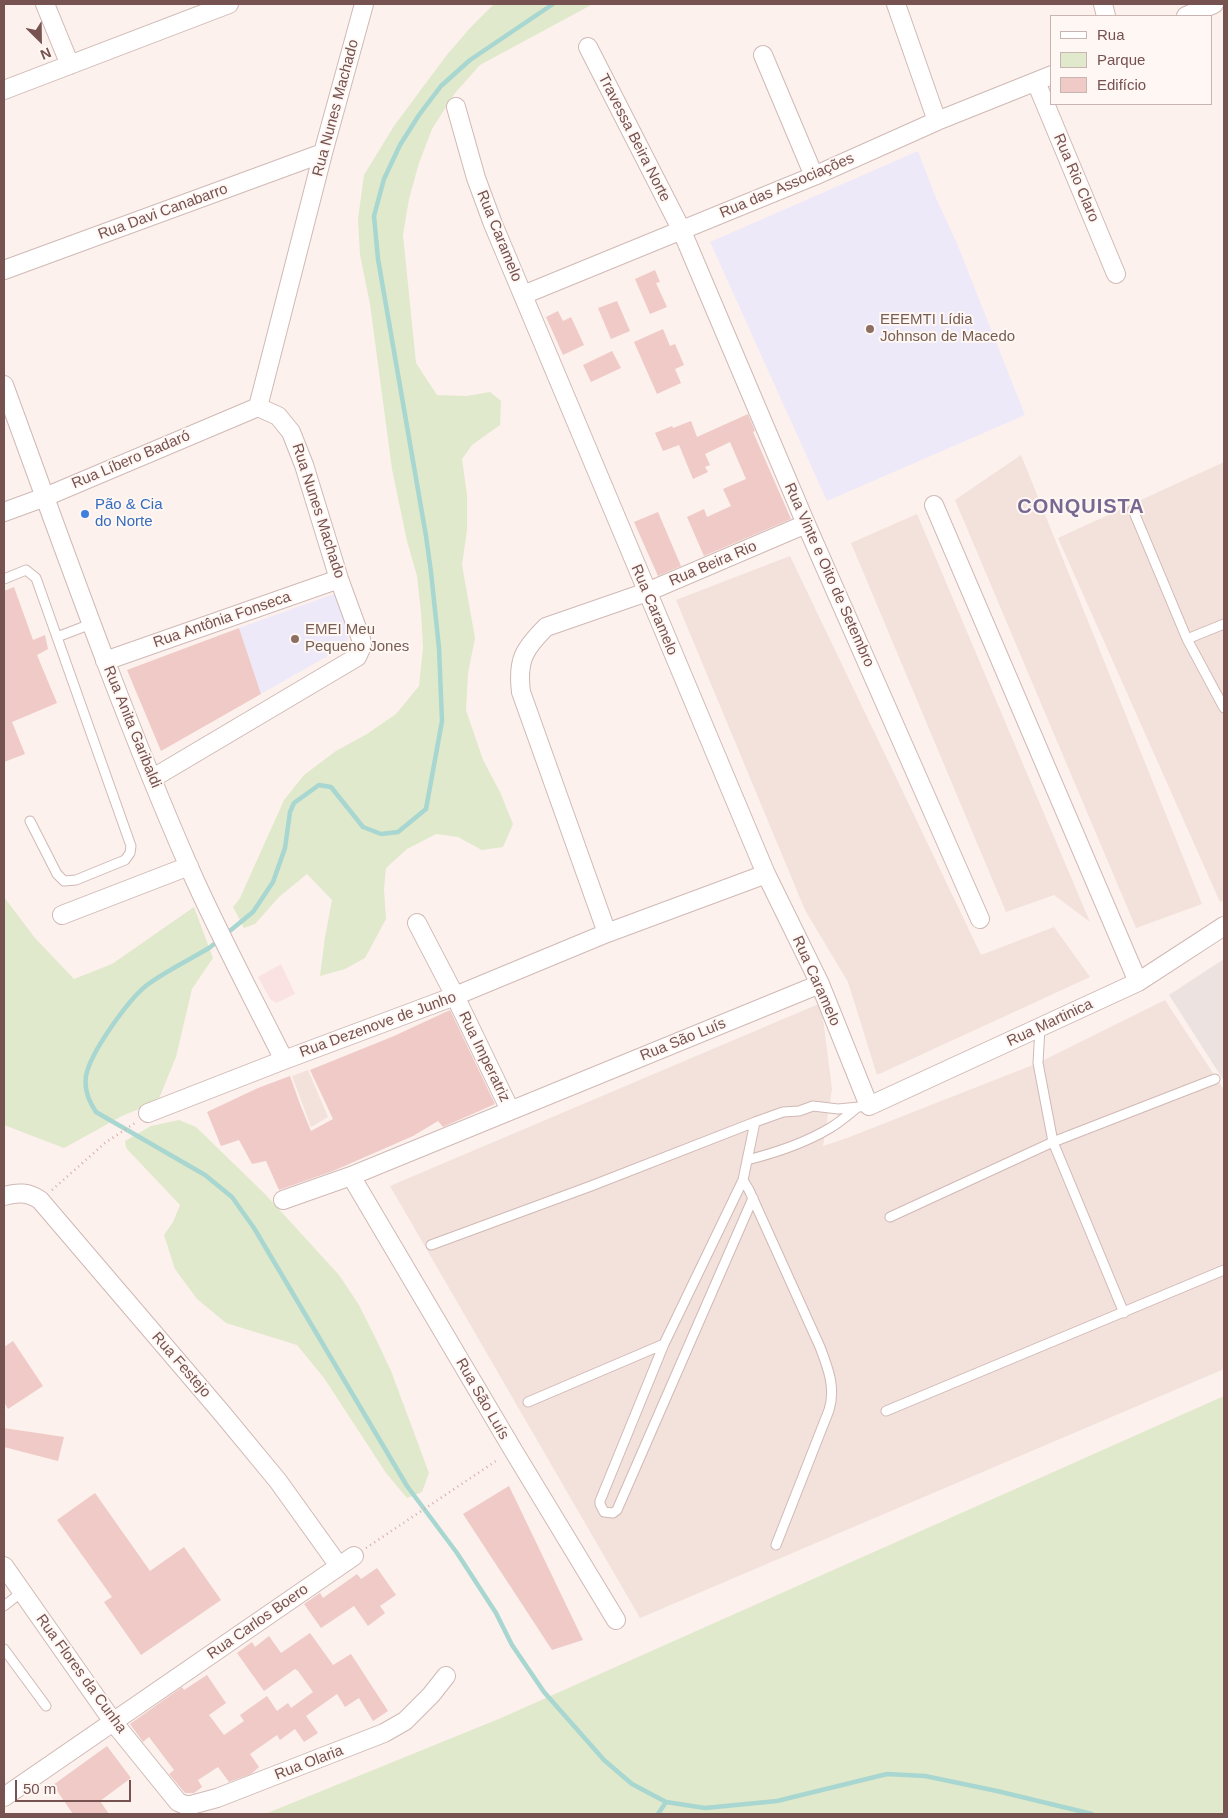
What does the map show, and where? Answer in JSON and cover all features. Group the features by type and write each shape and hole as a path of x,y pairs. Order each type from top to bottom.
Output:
{"street":[{"path":"45,4 70,65"},
{"path":"4,90 229,4"},
{"name":"Rua Nunes Machado","path":"152,778 357,657 362,646 304,465 291,432 278,416 258,407 323,153 364,4"},
{"path":"896,4 937,121"},
{"path":"1188,15 1214,4"},
{"name":"Travessa Beira Norte","path":"588,47 681,230"},
{"path":"763,55 814,176"},
{"name":"Rua das Associações","path":"523,295 814,176 937,121 1044,78"},
{"name":"Rua Rio Claro","path":"1044,78 1050,94"},
{"name":"Rua Rio Claro","path":"1054,105 1116,274"},
{"name":"Rua Caramelo","path":"456,107 476,178 523,295 766,874 820,984 863,1107"},
{"name":"Rua Davi Canabarro","path":"4,270 323,153"},
{"name":"Rua Vinte e Oito de Setembro","path":"681,230 806,524 980,920"},
{"name":"Rua Anita Garibaldi","path":"4,385 105,661 188,866 284,1060"},
{"name":"Rua Líbero Badaró","path":"4,512 45,497 258,407"},
{"path":"934,505 1138,982"},
{"name":"Rua Beira Rio","path":"607,932 521,692 519,674 524,653 535,638 546,628 647,592 806,524"},
{"name":"Rua Antônia Fonseca","path":"105,661 339,579"},
{"path":"62,915 188,866"},
{"name":"Rua Dezenove de Junho","path":"148,1113 455,996 607,932 766,874"},
{"name":"Rua Imperatriz","path":"417,923 455,996 510,1110"},
{"name":"Rua Martinica","path":"863,1107 1138,982 1224,926"},
{"name":"Rua São Luís","path":"283,1200 351,1176 820,984"},
{"name":"Rua São Luís","path":"351,1176 616,1620"},
{"path":"4,1196 27,1193 40,1200"},
{"name":"Rua Festejo","path":"40,1200 278,1481 339,1566"},
{"name":"Rua Carlos Boero","path":"4,1797 354,1556"},
{"name":"Rua Flores da Cunha","path":"4,1566 114,1723 161,1781"},
{"name":"Rua Olaria","path":"161,1781 178,1802 185,1806 217,1798 384,1733 405,1721 446,1676"}],"lane":[{"path":"1133,510 1187,639 1224,708"},
{"path":"4,579 26,570 36,578 131,846 130,853 125,860 76,880 64,881 57,874 30,821"},
{"path":"57,637 91,624"},
{"path":"1187,639 1224,624"},
{"path":"1040,1028 1038,1063 1053,1142 1124,1313"},
{"path":"890,1217 1053,1142 1215,1079"},
{"path":"431,1245 592,1186 783,1112 799,1111 812,1106 838,1109 863,1107"},
{"path":"747,1160 765,1156 813,1138 863,1107"},
{"path":"753,1198 618,1510 609,1514 604,1512 600,1501 664,1344 743,1180 754,1122"},
{"path":"743,1180 753,1198 820,1347 829,1369 832,1384 832,1400 829,1410 776,1545"},
{"path":"886,1411 1224,1270"},
{"path":"528,1402 664,1344"},
{"path":"4,1606 22,1592"},
{"path":"4,1649 46,1706"}],"path":[{"path":"40,1200 105,1143 148,1113"},
{"path":"354,1556 513,1450"}],"shaded area":[{"name":"EEEMTI Lídia Johnson de Macedo","path":"918,151 1025,415 827,501 710,242"},
{"path":"1021,455 1202,904 1136,928 955,500"},
{"path":"1224,462 1224,900 1220,902 1058,538"},
{"path":"917,514 1090,922 1054,895 1006,912 851,543"},
{"path":"790,556 981,955 1054,927 1090,977 877,1075 848,982 805,910 676,600"},
{"name":"EMEI Meu Pequeno Jones","path":"334,594 349,632 347,645 261,694 239,628"},
{"path":"1224,959 1224,1081 1169,995"},
{"path":"281,964 295,994 276,1003 270,999 258,977"},
{"path":"1165,1000 1224,1090 1224,1369 640,1618 390,1186 821,1003 832,1089 823,1146 1038,1063"},
{"path":"308,1070 328,1117 311,1127 292,1076"}],"green space":[{"path":"494,4 593,4 480,65 455,93 432,129 419,163 409,199 403,235 416,363 437,395 467,396 490,392 501,401 500,425 472,445 462,459 467,495 467,530 462,565 475,638 468,673 466,710 483,760 500,792 513,824 503,847 482,850 458,837 436,834 407,849 386,868 384,889 386,919 365,958 345,969 320,976 332,900 307,874 279,897 255,924 244,928 233,907 240,898 284,800 304,775 336,751 367,734 396,714 419,686 423,648 417,576 407,541 392,469 370,304 360,255 358,219 364,175 394,126 446,56"},
{"path":"4,897 35,938 74,979 112,964 194,907 213,958 192,989 176,1057 158,1101 122,1116 64,1148 4,1125"},
{"path":"179,1120 196,1127 265,1194 339,1275 359,1305 391,1371 429,1473 422,1492 407,1498 386,1473 324,1378 297,1345 226,1323 197,1299 175,1269 164,1235 173,1222 180,1205 126,1148 125,1141 151,1126"},
{"path":"1224,1396 1224,1814 265,1814 501,1718"}],"building":[{"path":"655,270 660,282 656,283 667,307 650,314 635,279"},
{"path":"617,301 630,331 611,339 598,308"},
{"path":"558,311 563,321 571,317 584,345 563,355 546,317"},
{"path":"663,329 670,346 675,344 684,365 675,369 681,383 657,394 634,342"},
{"path":"612,351 621,368 591,382 583,365"},
{"path":"748,414 755,431 753,432 791,519 704,556 687,517 704,509 707,517 731,506 723,489 746,479 730,442 705,454 710,465 705,467 708,472 693,479 679,445 663,451 655,433 691,421 697,437"},
{"path":"658,512 681,566 658,576 634,522"},
{"path":"14,587 33,640 45,635 48,649 37,655 57,703 12,722 25,754 4,762 4,591"},
{"path":"239,628 261,694 161,751 127,670"},
{"path":"450,1010 495,1104 443,1127 438,1121 413,1136 333,1171 279,1190 266,1161 252,1164 239,1140 221,1146 207,1112 258,1088 290,1076 311,1131 333,1119 310,1070 394,1036"},
{"path":"13,1341 43,1386 8,1409 4,1402 4,1347"},
{"path":"4,1428 64,1437 58,1461 4,1447"},
{"path":"509,1486 583,1640 552,1650 463,1514"},
{"path":"95,1493 150,1571 184,1547 221,1600 141,1655 104,1602 112,1597 57,1520"},
{"path":"377,1568 396,1595 380,1606 385,1613 368,1626 354,1606 321,1628 304,1604 320,1593 323,1598 357,1574 361,1579"},
{"path":"310,1633 333,1665 351,1654 388,1711 373,1721 359,1698 345,1707 337,1694 306,1716 318,1733 304,1742 295,1729 280,1740 277,1735 250,1754 259,1767 251,1774 229,1782 218,1767 198,1780 202,1787 194,1793 185,1793 169,1774 174,1770 149,1737 143,1742 130,1724 182,1687 184,1690 207,1675 226,1703 209,1715 224,1735 244,1721 240,1715 267,1696 277,1711 288,1703 291,1708 313,1692 298,1671 295,1669 264,1691 237,1653 252,1642 255,1647 269,1636 281,1653"},
{"path":"107,1746 131,1778 100,1801 109,1814 73,1814 53,1785"}],"waterway":[{"path":"226,934 253,912 273,882 285,848 290,812 294,803 319,785 331,787 363,827 381,834 398,832 426,809 442,721 439,648 426,536 378,259 374,216 384,179 400,145 419,115 441,86 470,60 553,4"},
{"path":"218,941 147,985 120,1014 102,1041 89,1066 86,1086 91,1104 96,1112 205,1175 232,1197 254,1228 407,1486 457,1553 496,1613 512,1645 544,1692 604,1760 632,1784 666,1802 705,1808 777,1801 887,1774 925,1776 1092,1814"},
{"path":"658,1814 666,1802"}],"place":[{"name":"EEEMTI Lídia Johnson de Macedo","path":"870,329"},
{"name":"Pão & Cia do Norte","path":"85,514"},
{"name":"EMEI Meu Pequeno Jones","path":"295,639"}],"district":[{"name":"CONQUISTA","path":"1081,507"}]}
